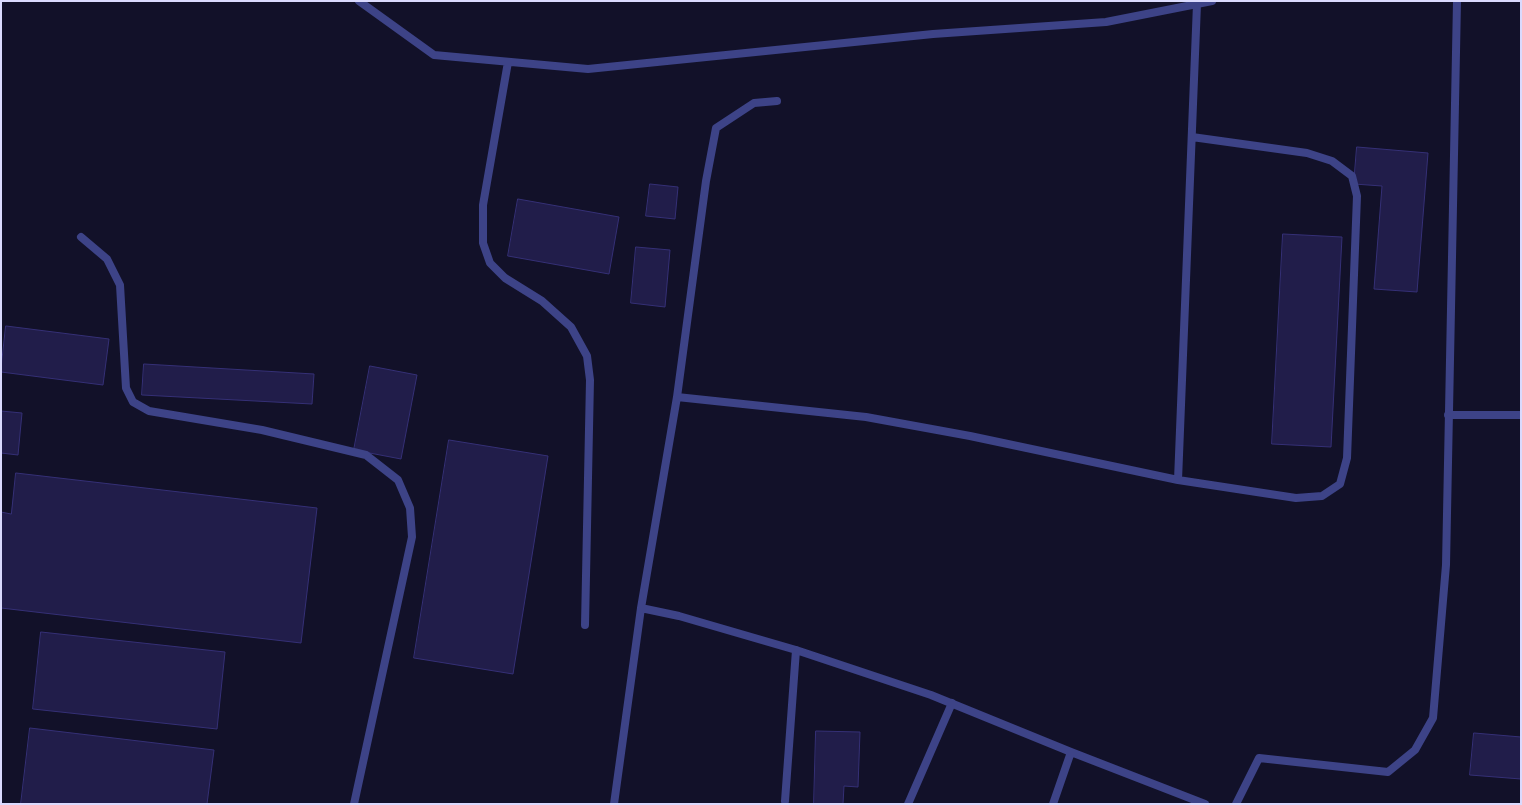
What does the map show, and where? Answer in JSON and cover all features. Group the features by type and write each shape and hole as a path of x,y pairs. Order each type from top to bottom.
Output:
{"lane":[{"path":"359,1 434,55 588,69 933,34 1106,22 1212,1"},
{"path":"1236,804 1259,758 1388,772 1415,750 1433,718 1446,565 1457,1"},
{"path":"1178,480 1197,4"},
{"path":"508,62 483,205 483,243 490,263 505,278 542,301 570,327 587,356 590,380 585,625"},
{"path":"614,804 641,608 677,397 706,181 716,128 754,103 777,101"},
{"path":"677,397 866,417 970,436 1178,480 1296,498 1322,496 1340,484 1347,458 1357,196 1352,176 1332,161 1307,153 1192,137"},
{"path":"81,238 108,259 120,285 126,388 133,402 149,411 262,430 366,456 398,480 410,508 412,537 354,804"},
{"path":"1448,415 1521,415"},
{"path":"641,608 679,616 796,650 931,694 1071,752 1205,804"},
{"path":"785,801 796,650"},
{"path":"908,804 952,703"},
{"path":"1053,804 1071,752"}],"building":[{"path":"1357,147 1428,153 1417,292 1374,289 1382,186 1354,184"},
{"path":"650,184 678,187 675,219 646,216"},
{"path":"518,199 619,217 609,274 508,256"},
{"path":"1283,234 1342,237 1331,447 1272,444"},
{"path":"636,247 670,250 665,307 631,303"},
{"path":"6,326 109,339 103,385 1,372"},
{"path":"144,364 314,374 312,404 142,395"},
{"path":"370,366 417,375 401,459 354,450"},
{"path":"1,411 22,413 18,455 1,453"},
{"path":"449,440 548,456 513,674 414,658"},
{"path":"16,473 317,508 301,643 1,608 1,512 11,514"},
{"path":"41,632 225,652 217,729 33,709"},
{"path":"30,728 214,750 207,804 21,804"},
{"path":"816,731 860,732 858,787 844,786 843,804 814,804"},
{"path":"1474,733 1521,737 1521,779 1470,775"}]}
